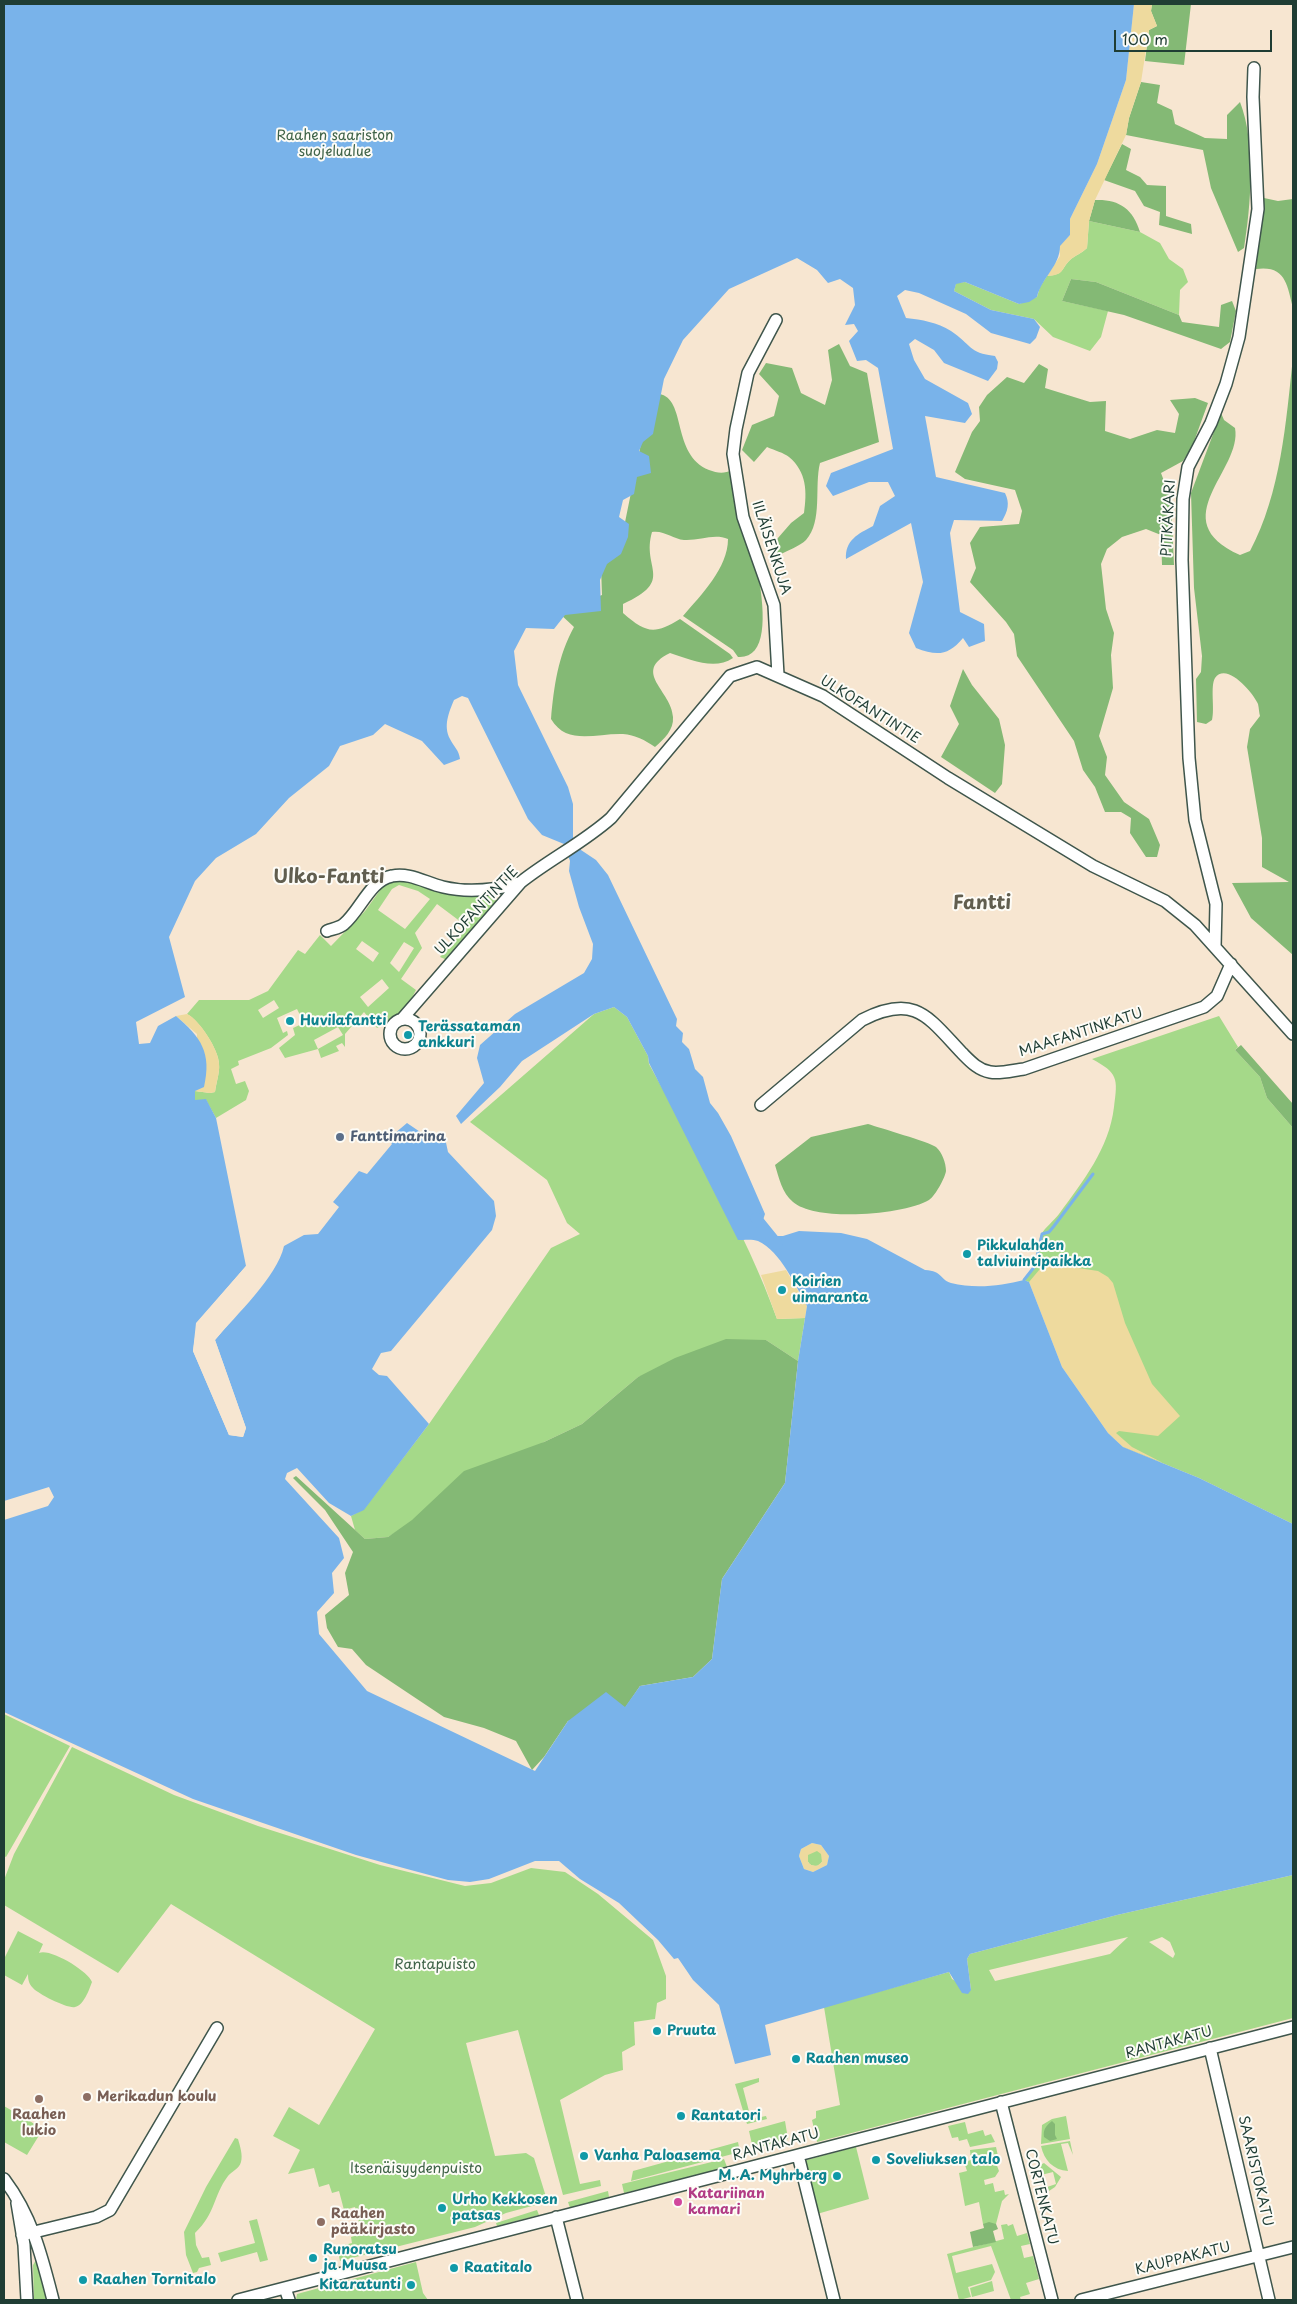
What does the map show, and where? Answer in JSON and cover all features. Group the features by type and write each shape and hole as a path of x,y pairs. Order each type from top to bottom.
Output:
{"street":[{"name":"PITKÄKARI","path":"1215,947 1216,904 1196,820 1189,758 1182,560 1183,498 1188,467 1211,423 1226,384 1239,337 1258,209 1253,97 1254,68"},
{"name":"IILÄISENKUJA","path":"776,320 748,373 736,429 733,454 743,517 774,605 778,674"},
{"name":"ULKOFANTINTIE","path":"425,995 420,1006 417,1041 410,1048 400,1048 393,1042 390,1033 394,1024 402,1020 425,995 445,968 521,882 589,838 611,818 730,676 757,667 778,674 823,696 948,778 1094,866 1165,901 1195,925 1293,1034"},
{"path":"326,932 343,925 382,878 394,875 408,876 444,888 470,890 498,890 521,882"},
{"name":"MAAFANTINKATU","path":"761,1105 862,1020 879,1013 907,1008 918,1011 928,1016 971,1063 990,1072 1003,1072 1024,1068 1204,1007 1217,996 1231,964"},
{"path":"402,1020 411,1021 418,1027"},
{"name":"RANTAKATU","path":"238,2300 1293,2027"},
{"path":"22,2235 96,2218 110,2210 217,2028"},
{"name":"SAARISTOKATU","path":"1210,2048 1269,2300"},
{"name":"CORTENKATU","path":"1001,2102 1052,2300"},
{"path":"798,2155 834,2300"},
{"path":"4,2179 17,2202 28,2216 53,2300"},
{"path":"17,2202 22,2235 26,2300"},
{"path":"556,2217 577,2300"},
{"name":"KAUPPAKATU","path":"1081,2300 1293,2248"},
{"path":"285,2288 288,2300"}],"green space":[{"path":"1152,4 1191,4 1184,65 1145,61 1149,30 1157,26 1151,11"},
{"path":"1141,82 1160,85 1157,103 1172,110 1175,124 1205,138 1227,139 1227,115 1240,102 1248,136 1251,175 1249,213 1244,248 1238,252 1211,188 1203,150 1126,135 1129,118"},
{"path":"1122,144 1131,149 1126,170 1140,177 1147,185 1166,186 1166,216 1191,224 1192,234 1159,225 1160,212 1144,206 1135,191 1104,180"},
{"path":"1264,198 1278,201 1293,199 1293,308 1284,278 1274,270 1256,269"},
{"path":"1095,200 1111,201 1124,207 1133,217 1140,232 1089,221"},
{"path":"1089,221 1140,232 1160,243 1169,259 1183,269 1188,282 1180,290 1179,315 1096,282 1071,279 1062,301 1108,311 1101,337 1090,351 1053,337 1034,319 991,310 954,291 956,283 965,282 1019,304 1037,297 1040,287 1047,276 1060,273 1070,260 1087,248"},
{"path":"1071,279 1096,282 1179,315 1182,322 1219,327 1221,305 1232,301 1236,311 1230,342 1221,349 1124,315 1062,301"},
{"path":"839,344 850,366 867,373 879,442 820,463 815,523 811,532 806,540 779,555 771,546 791,523 804,513 805,490 799,469 787,456 767,447 754,462 742,450 752,425 774,416 779,396 759,374 766,363 792,368 801,393 825,405 832,380 828,350"},
{"path":"1293,357 1293,955 1251,918 1232,883 1289,882 1262,867 1262,838 1247,747 1250,729 1260,716 1258,704 1240,681 1226,673 1220,674 1215,678 1214,682 1212,720 1206,724 1197,722 1196,679 1201,672 1202,656 1194,588 1191,493 1221,413 1224,420 1235,428 1234,444 1228,461 1211,494 1206,511 1207,526 1218,541 1240,555 1250,551 1269,505 1275,481 1284,432"},
{"path":"1039,364 1048,369 1045,388 1090,402 1106,401 1105,431 1130,439 1157,430 1175,433 1179,414 1170,400 1195,398 1208,403 1192,447 1183,461 1161,473 1171,500 1174,565 1162,565 1161,535 1146,529 1122,537 1107,549 1101,564 1106,609 1114,633 1111,655 1113,688 1099,736 1107,757 1105,775 1124,802 1149,819 1160,845 1157,857 1146,857 1130,833 1131,818 1121,812 1105,812 1095,787 1083,770 1074,741 1017,656 1014,634 1006,622 970,582 976,568 970,543 980,527 1019,524 1022,511 1015,490 965,479 955,472 972,432 980,421 979,407 987,395 1007,377 1024,383"},
{"path":"659,394 668,398 673,405 684,440 689,452 697,463 715,472 723,473 732,470 752,543 763,607 762,633 754,651 738,657 733,650 683,616 719,571 727,550 728,539 712,537 684,540 661,532 652,532 650,555 653,580 648,588 639,596 623,604 623,613 638,625 650,630 663,628 680,619 733,658 726,662 710,664 670,653 659,660 654,667 654,675 671,708 673,722 668,734 655,747 640,738 623,734 583,736 565,733 551,719 560,660 574,627 558,612 602,595 601,567 622,537 645,424"},
{"path":"963,669 972,685 999,719 1005,745 1002,784 995,793 941,757 959,724 950,706"},
{"path":"410,879 441,893 495,896 496,901 447,960 440,957 465,925 437,904 415,933 422,948 401,979 416,990 409,1003 395,1017 377,1028 364,1012 345,1034 345,1047 342,1043 336,1046 339,1051 321,1058 318,1049 285,1058 279,1048 295,1035 293,1028 304,1023 297,1009 277,1018 283,1033 287,1031 288,1035 271,1048 238,1061 239,1065 231,1069 236,1084 245,1081 249,1091 246,1100 216,1118 206,1100 195,1100 195,1091 215,1092 219,1070 218,1058 216,1051 202,1029 187,1014 199,1000 249,1000 268,991 298,950 305,954 320,935 331,946 365,911 386,882","holes":["399,885 418,891 430,899 405,929 378,910 392,889","362,941 379,953 373,962 356,949","404,942 414,948 399,972 390,963","382,979 389,988 368,1007 360,997","274,1000 279,1008 263,1018 258,1010","338,1027 343,1035 318,1049 314,1040"]},
{"path":"614,1007 627,1017 648,1056 649,1064 718,1189 750,1253 777,1319 805,1318 798,1361 766,1340 638,1377 582,1424 544,1442 388,1537 365,1539 355,1530 351,1516 364,1509 429,1424 551,1248 580,1234 567,1223 547,1180 470,1122 594,1014"},
{"path":"1219,1016 1238,1047 1235,1050 1260,1077 1267,1098 1293,1128 1293,1524 1199,1478 1123,1447 1029,1282 1024,1280 1035,1262 1041,1235 1086,1177 1107,1137 1114,1107 1116,1083 1107,1068 1092,1059"},
{"path":"1241,1045 1293,1104 1293,1128 1267,1098 1260,1077 1235,1050"},
{"path":"868,1124 924,1142 938,1149 943,1158 946,1171 939,1187 929,1200 917,1205 881,1212 840,1214 804,1208 789,1198 781,1185 775,1165 811,1137"},
{"path":"726,1339 766,1340 798,1361 785,1483 722,1579 712,1659 693,1677 640,1686 625,1708 568,1721 544,1757 532,1770 516,1741 484,1728 444,1717 366,1665 352,1649 338,1647 327,1628 325,1615 349,1595 345,1573 353,1552 325,1510 293,1478 296,1476 365,1539 388,1537 412,1520 464,1471 544,1442 582,1424 638,1377 675,1358"},
{"path":"4,1714 70,1746 6,1857 4,1856"},
{"name":"Rantapuisto","path":"72,1747 174,1795 258,1826 380,1865 465,1886 491,1883 531,1868 565,1872 598,1894 653,1940 666,1976 666,1999 657,2003 655,2019 634,2022 635,2045 622,2052 623,2070 605,2075 560,2100 580,2184 600,2180 601,2186 563,2195 518,2030 466,2043 495,2156 526,2153 534,2158 547,2200 543,2203 506,2213 475,2227 340,2261 337,2247 352,2243 351,2237 362,2234 355,2207 344,2210 339,2191 332,2193 329,2184 319,2187 314,2168 288,2174 300,2150 273,2136 289,2107 319,2125 375,2029 171,1904 118,1973 4,1905 4,1880 14,1854"},
{"path":"815,1850 823,1858 815,1866 807,1858"},
{"path":"1293,1875 1293,2018 817,2142 812,2120 816,2118 816,2111 840,2105 824,2007 949,1972 952,1979 971,1990 967,1959 970,1954 1117,1915","holes":["1128,1937 1110,1954 995,1981 989,1970","1162,1937 1170,1942 1175,1954 1173,1958 1149,1942"]},
{"path":"18,1931 43,1944 39,1953 44,1952 60,1957 89,1977 92,1982 86,1997 78,2006 71,2007 36,1991 29,1982 28,1974 22,1985 4,1975 4,1959"},
{"path":"759,2078 759,2082 743,2088 751,2119 766,2116 767,2119 747,2124 735,2084"},
{"path":"4,2106 43,2129 27,2155 4,2142"},
{"path":"1066,2116 1070,2139 1041,2144 1042,2125 1052,2119"},
{"path":"785,2121 788,2139 753,2149 749,2131"},
{"path":"1052,2121 1055,2124 1057,2139 1050,2141 1044,2137 1044,2132"},
{"path":"965,2122 968,2134 983,2130 985,2136 991,2134 995,2142 970,2147 967,2139 959,2141 958,2137 952,2138 948,2126"},
{"path":"235,2138 238,2139 241,2150 242,2159 240,2164 223,2183 211,2211 202,2226 195,2233 196,2245 202,2258 209,2257 211,2265 199,2268 197,2272 193,2273 186,2255 184,2232 206,2187"},
{"path":"1070,2141 1073,2155 1068,2143 1061,2144 1068,2171 1058,2169 1044,2156 1041,2146"},
{"path":"738,2142 740,2152 631,2181 633,2171"},
{"path":"856,2147 869,2199 817,2214 803,2161"},
{"path":"996,2147 998,2156 994,2158 999,2171 995,2177 984,2180 985,2185 993,2183 995,2192 1004,2190 1005,2195 1009,2194 1002,2201 996,2224 983,2224 979,2202 965,2206 959,2173 967,2171 964,2162 971,2160 970,2150"},
{"path":"724,2159 727,2167 624,2193 622,2184"},
{"path":"1044,2163 1061,2177 1055,2187 1049,2191 1047,2187 1056,2184 1053,2172 1041,2175 1038,2166"},
{"path":"608,2191 609,2197 570,2208 568,2202"},
{"path":"537,2210 539,2215 497,2226 496,2223"},
{"path":"257,2219 268,2260 260,2262 257,2252 221,2262 218,2253 255,2243 249,2221"},
{"path":"989,2222 996,2224 998,2229 993,2231 996,2242 973,2247 970,2232 984,2228 983,2224"},
{"path":"1007,2224 1008,2226 1013,2224 1017,2236 1027,2233 1030,2244 1021,2246 1024,2258 1033,2256 1039,2279 1026,2283 1030,2294 1020,2297 1021,2300 1011,2300 991,2246 952,2256 956,2273 992,2264 995,2272 991,2280 968,2287 971,2297 959,2300 947,2254 1004,2239 1001,2225"},
{"path":"36,2260 38,2261 48,2300 34,2300 33,2265"},
{"path":"416,2262 423,2293 428,2300 296,2300 297,2294"},
{"path":"992,2281 994,2291 972,2297 970,2288"}],"sand":[{"path":"1134,4 1152,4 1151,11 1157,26 1149,30 1141,82 1129,118 1126,135 1095,200 1089,221 1087,248 1070,260 1060,273 1047,276 1060,256 1059,246 1070,235 1070,219 1097,164 1126,80"},
{"path":"187,1014 202,1028 216,1051 219,1067 215,1092 195,1091 197,1034 176,1016"},
{"path":"1045,1263 1098,1271 1108,1277 1113,1283 1125,1323 1152,1384 1180,1416 1158,1436 1119,1431 1116,1433 1132,1447 1163,1463 1123,1447 1108,1433 1062,1367 1029,1282"},
{"name":"Koirien uimaranta","path":"786,1270 807,1306 805,1318 777,1319 761,1275"},
{"path":"812,1843 821,1845 829,1856 827,1865 813,1872 804,1869 799,1856 801,1849","holes":["817,1851 821,1854 822,1862 817,1866 811,1865 808,1862 808,1855"]}],"water":[{"path":"4,4 1134,4 1126,80 1097,164 1070,219 1070,235 1060,246 1057,260 1039,290 1037,297 1029,302 1019,304 965,282 956,284 954,291 991,310 1034,319 1040,327 1036,338 1030,344 991,333 966,314 919,293 905,290 897,296 906,318 940,325 958,336 974,350 986,355 995,356 998,362 997,369 988,381 944,363 934,350 915,339 909,344 914,360 925,379 968,403 972,414 965,423 925,416 936,477 1005,493 1007,500 1007,510 1002,521 954,520 950,533 960,612 984,624 985,641 969,647 963,638 958,644 942,653 916,648 909,633 923,582 911,523 846,559 846,552 850,542 873,526 880,506 895,496 888,482 869,482 833,496 826,486 831,473 893,449 878,368 866,360 857,361 849,341 858,331 854,324 845,325 855,305 853,288 840,279 828,283 817,270 797,258 729,289 683,340 664,379 653,434 643,442 639,451 649,456 651,473 637,477 634,494 623,500 619,517 629,524 628,537 621,554 607,564 600,580 601,611 565,615 554,629 526,628 514,651 518,685 568,787 573,804 573,837 581,850 596,860 608,875 677,1019 676,1026 683,1033 682,1042 689,1049 695,1069 703,1077 710,1103 731,1136 765,1214 762,1223 768,1236 783,1236 799,1231 841,1233 867,1239 925,1270 935,1272 947,1282 979,1286 1006,1284 1024,1280 1029,1282 1062,1367 1108,1433 1123,1447 1199,1478 1293,1524 1293,1875 1117,1915 970,1954 967,1959 971,1990 968,1994 962,1993 949,1972 765,2025 771,2055 735,2064 719,2005 693,1980 678,1958 674,1959 658,1940 619,1903 580,1879 559,1861 535,1861 489,1879 470,1882 448,1880 407,1869 356,1855 193,1799 4,1712","holes":["462,696 468,698 528,819 542,835 564,844 570,861 569,871 579,907 593,944 592,959 584,973 515,1014 480,1045 477,1058 484,1083 456,1116 461,1124 500,1087 522,1061 594,1014 614,1007 627,1017 648,1056 649,1063 738,1240 758,1241 774,1253 787,1270 807,1306 798,1361 785,1483 722,1579 712,1659 693,1677 640,1686 625,1707 606,1692 568,1721 535,1771 367,1691 319,1634 317,1612 334,1593 332,1573 344,1558 339,1538 285,1479 287,1473 297,1468 329,1503 351,1516 364,1510 429,1424 387,1376 379,1375 372,1369 381,1353 391,1351 492,1230 496,1216 494,1201 448,1152 445,1138 429,1138 407,1123 388,1139 392,1144 367,1174 359,1171 333,1202 339,1207 318,1234 304,1235 284,1246 280,1258 265,1283 215,1340 246,1428 243,1437 229,1435 193,1351 197,1323 246,1266 216,1118 206,1099 195,1100 195,1091 204,1087 207,1065 205,1055 198,1039 176,1016 158,1026 150,1043 139,1044 136,1022 185,997 169,937 195,881 216,858 256,834 289,798 329,766 340,746 373,735 385,724 422,741 444,765 460,759 448,734 447,724 454,700","812,1843 821,1845 829,1856 827,1865 813,1872 804,1869 799,1856 801,1849"]}],"pier":[{"path":"246,1266 248,1268 199,1324 195,1351 231,1432 241,1435 244,1428 212,1339 263,1279 265,1281 215,1340 246,1428 243,1437 229,1435 193,1351 196,1323"},
{"path":"49,1487 54,1497 48,1506 4,1520 4,1501"}],"waterway":[{"path":"1024,1280 1035,1266 1042,1234 1049,1232 1093,1174"},
{"path":"756,1218 777,1244"}],"place":[{"name":"Huvilafantti","path":"290,1021"},
{"name":"Terässataman ankkuri","path":"408,1035"},
{"name":"Fanttimarina","path":"340,1137"},
{"name":"Pikkulahden talviuintipaikka","path":"967,1254"},
{"name":"Koirien uimaranta","path":"782,1290"},
{"name":"Pruuta","path":"657,2031"},
{"name":"Raahen museo","path":"796,2059"},
{"name":"Merikadun koulu","path":"87,2097"},
{"name":"Raahen lukio","path":"39,2099"},
{"name":"Rantatori","path":"681,2116"},
{"name":"Vanha Paloasema","path":"584,2156"},
{"name":"Soveliuksen talo","path":"876,2160"},
{"name":"M. A. Myhrberg","path":"837,2176"},
{"name":"Katariinan kamari","path":"678,2202"},
{"name":"Urho Kekkosen patsas","path":"442,2208"},
{"name":"Raahen pääkirjasto","path":"321,2222"},
{"name":"Runoratsu ja Muusa","path":"313,2258"},
{"name":"Raatitalo","path":"454,2268"},
{"name":"Raahen Tornitalo","path":"83,2280"},
{"name":"Kitaratunti","path":"411,2285"}],"district":[{"name":"Ulko-Fantti","path":"329,878"},
{"name":"Fantti","path":"982,904"}],"park label":[{"name":"Raahen saariston suojelualue","path":"335,144"},
{"name":"Itsenäisyydenpuisto","path":"416,2169"}]}
